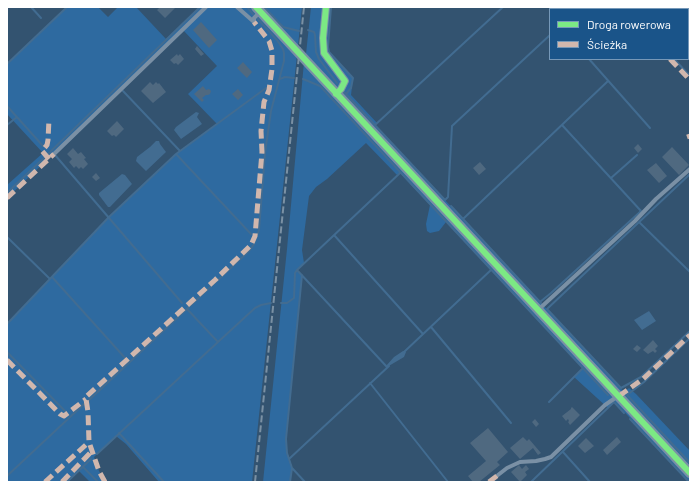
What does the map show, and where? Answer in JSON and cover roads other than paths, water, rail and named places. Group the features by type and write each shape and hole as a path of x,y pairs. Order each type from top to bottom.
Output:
{"street":[{"path":"326,7 323,38 324,53 345,81 341,89 336,94"},
{"path":"258,9 690,472"}],"lane":[{"path":"54,154 206,7"},
{"path":"237,7 254,22 258,9"},
{"path":"538,310 690,169"},
{"path":"498,475 507,468 520,462 536,461 551,457 605,405 612,399 619,396"}],"waterway":[{"path":"31,7 41,18"},
{"path":"7,64 67,7"},
{"path":"48,154 200,7"},
{"path":"247,7 253,14"},
{"path":"264,7 283,27 299,31"},
{"path":"331,7 328,47 329,52 353,78 351,88 346,94"},
{"path":"375,125 503,7"},
{"path":"89,400 249,251 254,244 259,230 265,153 271,111 284,61 283,49 257,18"},
{"path":"308,30 314,32 316,52 319,59 337,83"},
{"path":"343,91 445,200 448,197 452,126 549,36"},
{"path":"590,60 650,128"},
{"path":"675,60 690,76"},
{"path":"280,79 285,77 294,78"},
{"path":"303,79 320,86 608,395"},
{"path":"463,219 608,81"},
{"path":"7,324 109,217 176,154 266,88"},
{"path":"123,91 180,151"},
{"path":"7,106 43,146"},
{"path":"7,125 17,117"},
{"path":"540,302 641,211 562,125"},
{"path":"176,154 251,234"},
{"path":"55,155 182,303"},
{"path":"611,178 637,155"},
{"path":"7,193 45,157"},
{"path":"281,303 287,303 294,298 295,273 297,270 400,173"},
{"path":"690,174 547,309 621,388 641,377 690,331"},
{"path":"451,206 541,303"},
{"path":"639,222 690,272"},
{"path":"334,235 423,334"},
{"path":"7,237 50,279"},
{"path":"297,270 387,367"},
{"path":"404,352 491,270"},
{"path":"290,482 292,468 287,453 286,439 302,275"},
{"path":"52,277 126,359"},
{"path":"218,342 255,308 271,303"},
{"path":"97,454 218,342 187,309"},
{"path":"431,327 511,423"},
{"path":"690,338 644,382 627,395 690,463"},
{"path":"7,352 67,413"},
{"path":"289,459 389,366"},
{"path":"549,402 583,368"},
{"path":"370,383 448,482"},
{"path":"531,482 614,402 624,413"},
{"path":"7,476 84,404"},
{"path":"630,419 689,482"},
{"path":"119,433 164,482"},
{"path":"563,452 590,482"},
{"path":"67,482 91,459"},
{"path":"83,467 98,482"},
{"path":"292,468 305,482"}],"railway":[{"path":"255,482 304,7"}]}
